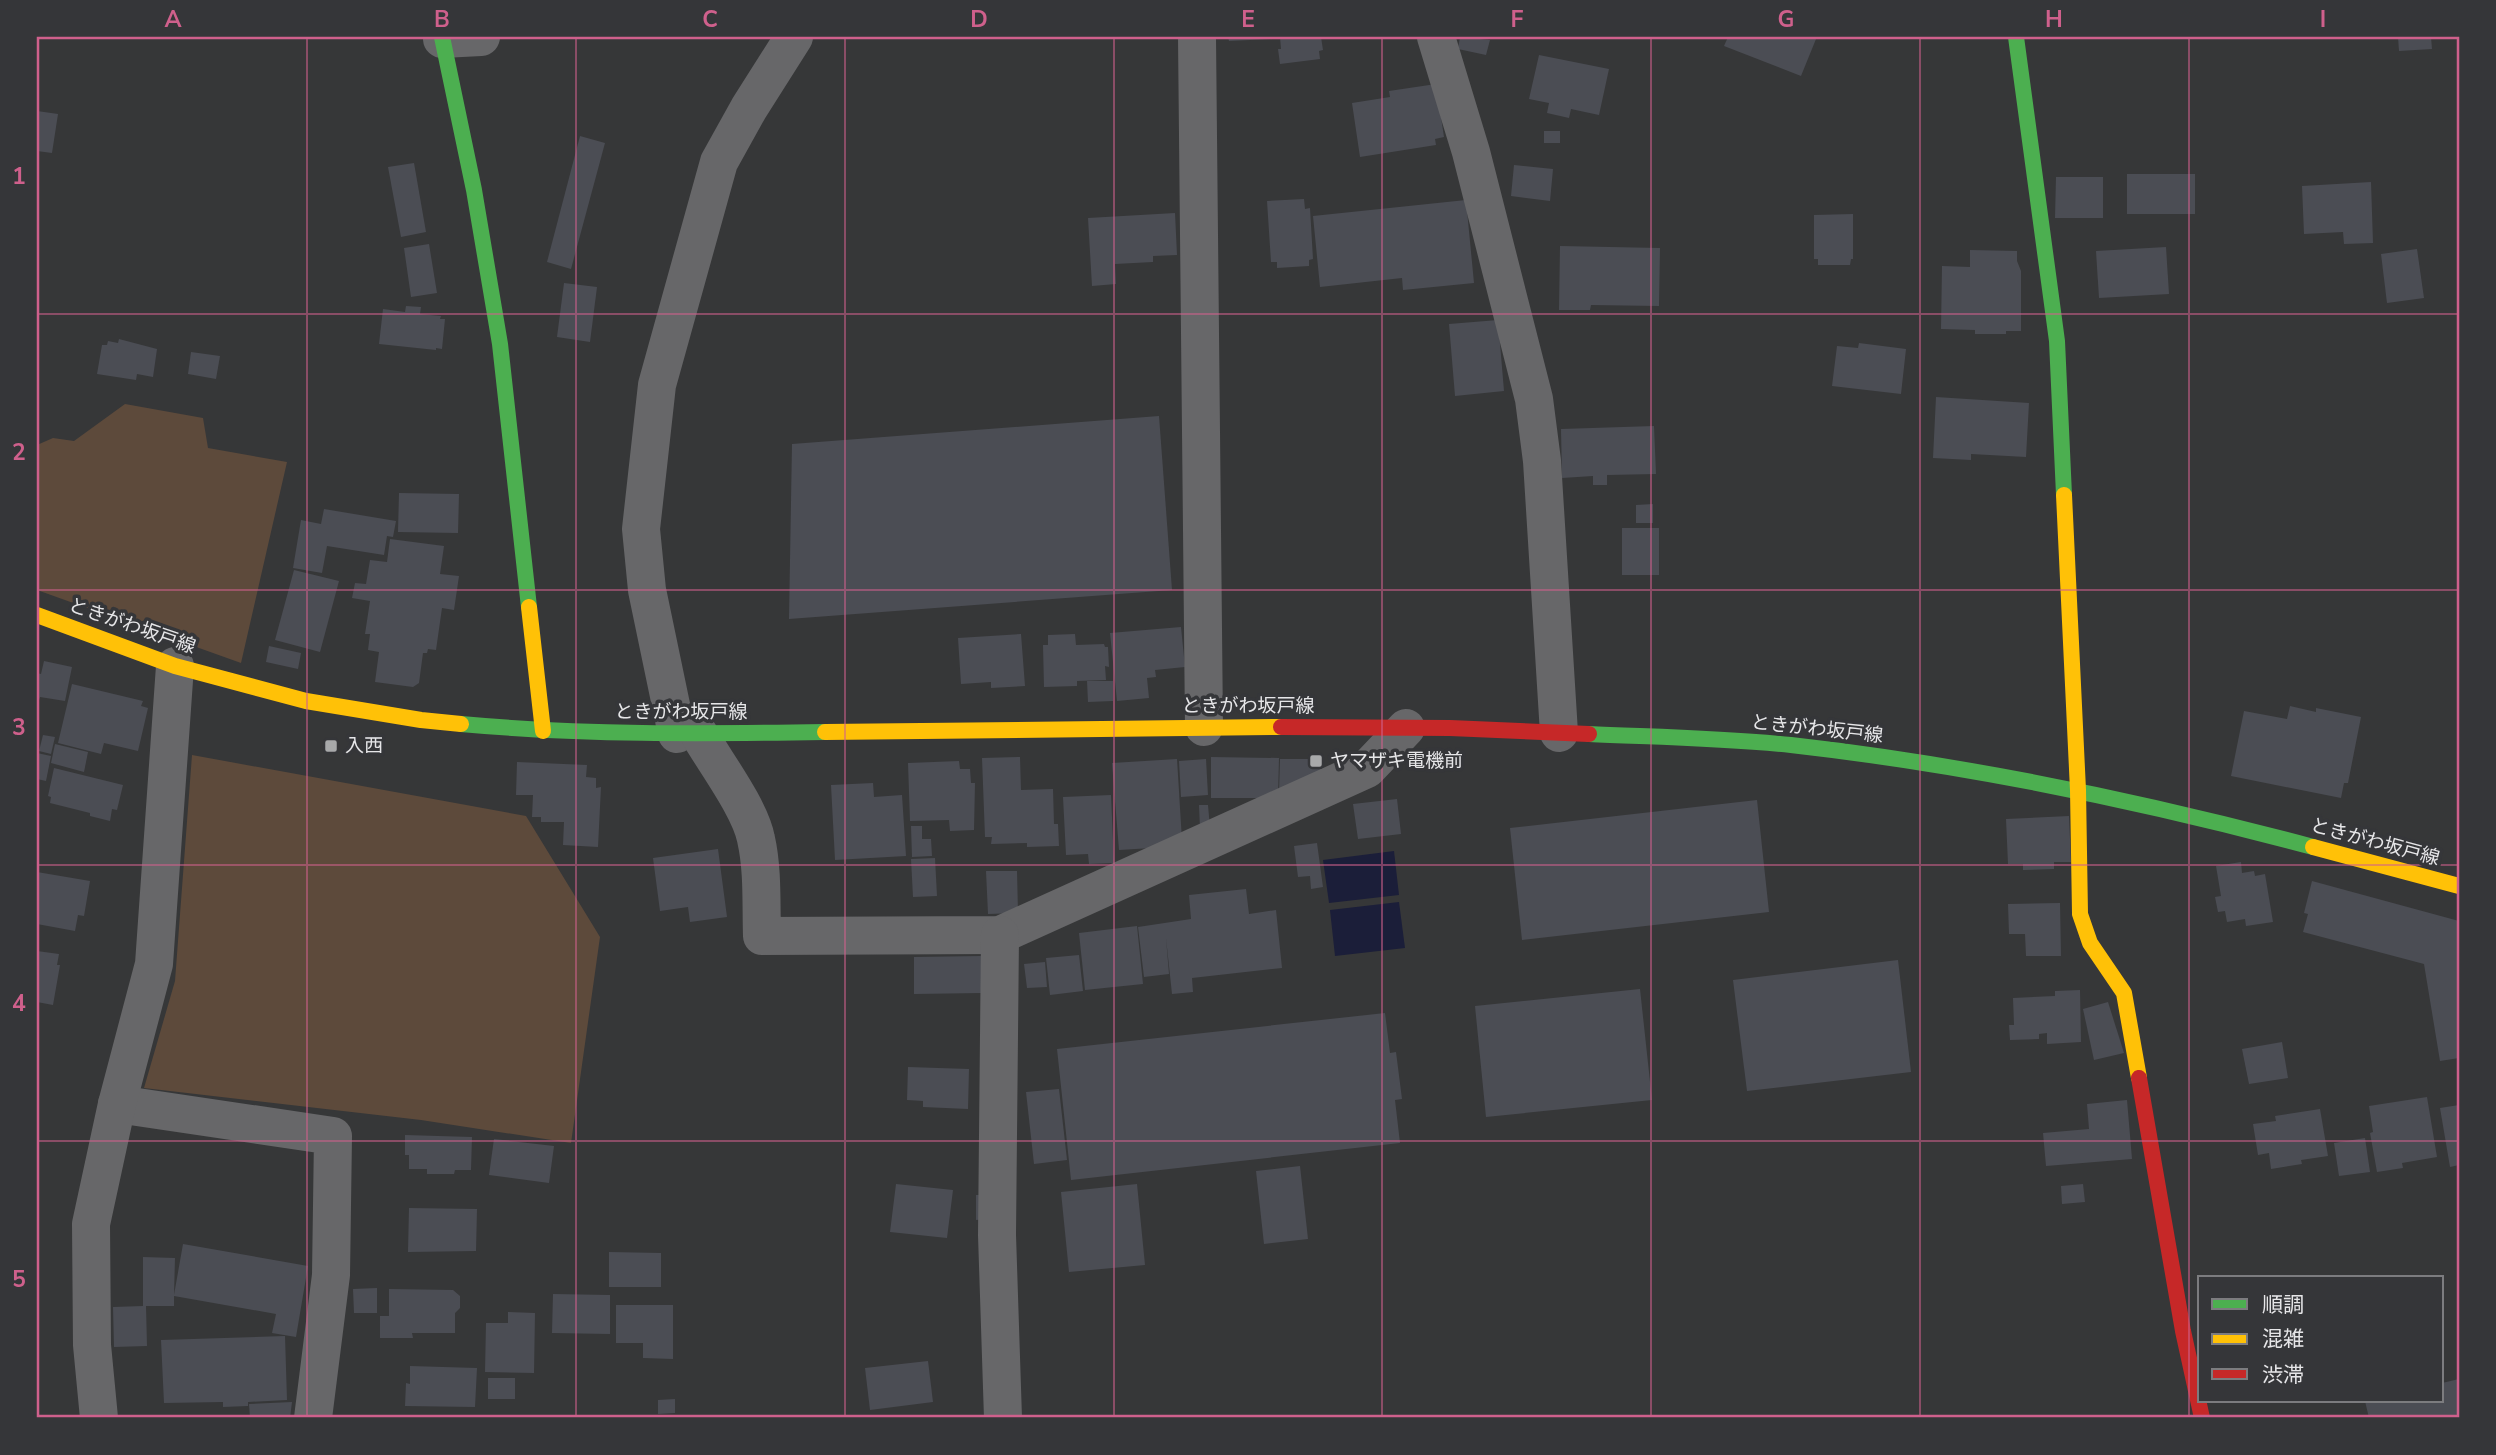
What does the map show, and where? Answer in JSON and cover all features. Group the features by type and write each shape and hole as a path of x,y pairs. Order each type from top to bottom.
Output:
{"main road":[{"path":"2016,37 2057,341 2078,790 2080,914 2090,943 2124,993 2183,1331 2198,1400"},
{"path":"442,38 474,190 500,344 543,731"},
{"name":"ときがわ坂戸線","path":"37,615 175,666 306,701 421,720 543,731 688,734 1204,727 1406,728 1689,738 1789,745 1883,757 2078,790 2189,814 2459,886"}],"street":[{"path":"442,38 481,37"},
{"path":"794,37 719,162 657,385 641,529 647,590 688,734 744,809 756,836 760,863 762,936 1000,935 1367,769 1406,728"},
{"path":"1197,37 1204,727"},
{"path":"1436,37 1471,152 1534,399 1542,461 1559,733"},
{"path":"99,1418 92,1345 91,1224 117,1104 154,964 175,666"},
{"path":"1000,935 996,1235 1003,1418"},
{"path":"117,1104 333,1136 331,1275 313,1418"}],"shaded area":[{"path":"125,404 203,418 208,448 287,462 241,663 37,590 37,445 53,438 74,441"},
{"path":"192,755 526,816 600,937 571,1143 421,1120 144,1088 175,981"}],"water":[{"path":"1394,851 1399,895 1329,903 1323,860"},
{"path":"1399,902 1405,948 1335,956 1330,910"}],"building":[{"path":"1228,37 1273,37 1273,39 1229,41"},
{"path":"1280,37 1321,37 1323,50 1319,51 1320,59 1280,64"},
{"path":"1460,37 1490,40 1486,55 1458,49"},
{"path":"1728,37 1816,39 1801,76 1724,46"},
{"path":"2398,37 2431,37 2432,49 2399,51"},
{"path":"1539,55 1609,69 1599,115 1571,109 1569,118 1547,113 1549,103 1529,99"},
{"path":"1436,84 1444,137 1435,139 1436,145 1360,157 1352,103 1390,97 1389,91"},
{"path":"37,111 58,114 52,153 37,151"},
{"path":"1544,131 1560,131 1560,143 1544,143"},
{"path":"580,136 605,143 571,269 547,262"},
{"path":"414,163 426,232 401,237 388,167"},
{"path":"1514,165 1553,169 1550,201 1511,196"},
{"path":"2127,174 2195,174 2195,214 2127,214"},
{"path":"2056,177 2103,177 2103,218 2055,218"},
{"path":"2371,182 2373,243 2344,244 2343,232 2304,234 2302,186"},
{"path":"1304,199 1305,209 1310,208 1313,259 1309,260 1309,266 1277,268 1277,262 1271,262 1267,201"},
{"path":"1466,200 1474,283 1403,290 1402,278 1320,287 1313,216"},
{"path":"1175,213 1177,255 1153,256 1153,262 1115,264 1116,284 1092,286 1088,218"},
{"path":"1853,214 1853,259 1850,265 1818,265 1818,259 1814,259 1814,215"},
{"path":"429,244 437,293 411,297 404,248"},
{"path":"1560,246 1660,248 1659,306 1591,305 1590,310 1559,310"},
{"path":"2166,247 2169,294 2099,298 2096,251"},
{"path":"2417,249 2424,298 2387,303 2381,254"},
{"path":"1970,250 2017,251 2021,271 2021,331 1975,334 1975,330 1941,329 1942,266 1970,267"},
{"path":"564,283 597,287 590,342 557,337"},
{"path":"406,306 421,307 420,314 441,316 440,319 445,319 442,349 379,344 383,309 405,312"},
{"path":"1498,320 1504,391 1455,396 1449,324"},
{"path":"119,339 157,349 153,377 137,374 136,380 97,374 102,345 107,345 108,341 118,343"},
{"path":"1859,343 1906,349 1901,394 1832,386 1837,346 1858,348"},
{"path":"191,352 220,356 216,379 188,374"},
{"path":"1936,397 2029,403 2026,457 1971,454 1971,460 1933,458"},
{"path":"1159,416 1172,590 789,619 792,444"},
{"path":"1654,426 1656,474 1607,475 1607,485 1593,485 1593,476 1562,478 1561,429"},
{"path":"399,493 459,494 458,533 398,532"},
{"path":"1653,504 1653,523 1636,523 1636,505"},
{"path":"324,509 396,521 393,537 387,536 384,555 327,546 322,573 293,568 301,520 321,524"},
{"path":"1622,528 1659,528 1659,575 1622,575"},
{"path":"390,539 444,546 440,574 459,576 454,610 442,608 436,650 428,649 427,653 423,653 419,683 413,687 375,682 379,652 368,650 370,634 365,634 370,601 352,598 355,583 366,584 370,560 387,562"},
{"path":"294,570 339,581 320,652 275,640"},
{"path":"1181,627 1185,667 1155,670 1156,677 1147,678 1149,698 1117,701 1110,633"},
{"path":"1021,634 1025,686 991,688 991,682 961,684 958,638"},
{"path":"1075,634 1076,645 1104,644 1108,647 1109,667 1105,666 1106,680 1077,681 1077,686 1044,687 1043,645 1048,645 1048,635"},
{"path":"269,646 301,653 298,669 266,662"},
{"path":"44,661 72,667 65,701 40,697 37,707 37,673 41,674"},
{"path":"1087,681 1113,681 1113,701 1088,702"},
{"path":"72,684 143,701 141,706 148,708 138,751 104,743 101,754 58,743"},
{"path":"2290,706 2361,717 2348,783 2344,783 2341,798 2231,776 2244,711 2287,719"},
{"path":"43,735 55,737 51,754 39,751"},
{"path":"55,744 88,752 84,772 51,763"},
{"path":"37,753 51,756 46,781 37,779"},
{"path":"1020,757 1021,790 1053,789 1054,824 1058,824 1059,846 991,844 992,837 985,837 982,758"},
{"path":"1211,757 1279,758 1278,798 1211,798"},
{"path":"1177,759 1182,840 1168,847 1119,850 1112,763"},
{"path":"1206,759 1208,795 1181,797 1179,761"},
{"path":"1280,759 1321,759 1321,777 1279,792"},
{"path":"959,761 960,769 970,769 971,783 975,783 974,830 950,831 949,820 910,821 908,763"},
{"path":"517,762 587,765 586,777 596,778 596,788 601,787 598,847 563,845 564,822 541,822 541,817 532,817 533,795 516,795"},
{"path":"54,768 123,785 117,810 112,809 110,821 50,803 51,797 48,796"},
{"path":"873,783 874,797 902,795 906,856 835,860 831,785"},
{"path":"1111,795 1114,863 1089,864 1088,854 1066,855 1063,797"},
{"path":"1397,799 1401,834 1358,839 1353,804"},
{"path":"1757,800 1769,912 1522,940 1510,828"},
{"path":"1199,805 1208,805 1210,828 1200,829"},
{"path":"2069,816 2071,862 2054,862 2054,869 2023,870 2023,864 2008,864 2006,819"},
{"path":"911,826 922,826 922,839 931,839 932,856 912,857"},
{"path":"1317,843 1323,887 1311,889 1310,876 1298,877 1294,846"},
{"path":"718,849 727,917 690,922 688,907 660,911 653,858"},
{"path":"935,858 937,896 913,897 911,859"},
{"path":"2241,862 2242,873 2254,871 2255,876 2265,874 2273,922 2246,926 2245,919 2227,922 2225,911 2218,912 2215,897 2221,896 2216,866"},
{"path":"986,871 1017,871 1018,913 988,914"},
{"path":"37,872 90,881 84,916 78,915 75,931 37,924"},
{"path":"2312,881 2459,921 2459,1058 2440,1061 2424,964 2303,932 2308,914 2304,913"},
{"path":"1246,889 1249,914 1276,910 1282,968 1192,978 1193,992 1172,994 1166,938 1169,974 1144,977 1138,927 1191,919 1189,895"},
{"path":"2060,903 2061,956 2026,956 2025,934 2009,934 2008,904"},
{"path":"1137,926 1143,984 1085,990 1079,933"},
{"path":"37,951 59,954 57,965 60,965 53,1005 37,1002"},
{"path":"1079,955 1083,991 1050,995 1046,958"},
{"path":"981,956 982,993 914,994 914,957"},
{"path":"1898,960 1911,1072 1747,1091 1733,980"},
{"path":"1045,962 1047,987 1027,988 1024,964"},
{"path":"1640,989 1652,1100 1486,1117 1475,1006"},
{"path":"2080,990 2081,1042 2047,1044 2047,1033 2039,1034 2039,1039 2010,1040 2009,1025 2014,1025 2013,998 2055,996 2055,991"},
{"path":"2108,1002 2124,1053 2094,1060 2083,1009"},
{"path":"1385,1013 1390,1053 1396,1052 1402,1099 1395,1100 1400,1143 1071,1180 1057,1049"},
{"path":"2282,1042 2288,1078 2249,1084 2242,1049"},
{"path":"908,1067 969,1069 968,1109 923,1107 923,1101 907,1100"},
{"path":"1059,1089 1067,1160 1034,1164 1026,1092"},
{"path":"2427,1097 2437,1157 2402,1163 2403,1168 2377,1172 2370,1133 2373,1132 2369,1106"},
{"path":"2127,1100 2132,1159 2046,1166 2043,1133 2089,1129 2087,1104"},
{"path":"2459,1105 2459,1165 2450,1167 2440,1108"},
{"path":"2320,1109 2328,1156 2301,1160 2302,1164 2271,1169 2269,1153 2258,1155 2253,1124 2276,1121 2275,1116"},
{"path":"405,1135 472,1137 471,1170 455,1170 454,1174 427,1174 427,1169 409,1169 409,1155 405,1155"},
{"path":"2365,1138 2370,1172 2339,1176 2334,1143"},
{"path":"494,1139 554,1146 549,1183 489,1175"},
{"path":"1300,1166 1308,1239 1264,1244 1256,1171"},
{"path":"896,1184 953,1190 947,1238 890,1232"},
{"path":"1137,1184 1145,1265 1069,1272 1061,1192"},
{"path":"2083,1184 2085,1202 2062,1204 2061,1186"},
{"path":"976,1195 986,1195 986,1219 976,1220"},
{"path":"409,1208 477,1209 476,1251 408,1252"},
{"path":"183,1244 308,1266 296,1337 272,1333 276,1314 174,1296 174,1306 146,1306 147,1346 114,1347 113,1307 143,1306 143,1257 175,1258 174,1295"},
{"path":"609,1252 661,1253 661,1287 609,1287"},
{"path":"377,1288 377,1313 354,1313 353,1289"},
{"path":"389,1289 453,1290 460,1296 460,1308 455,1313 455,1333 412,1333 413,1338 380,1338 380,1316 389,1316"},
{"path":"553,1294 610,1295 610,1334 552,1333"},
{"path":"616,1305 673,1305 673,1359 643,1358 643,1343 616,1343"},
{"path":"508,1312 535,1313 534,1373 485,1372 486,1323 508,1323"},
{"path":"285,1336 287,1400 248,1402 248,1406 223,1407 223,1402 164,1403 161,1340"},
{"path":"928,1361 933,1402 870,1410 865,1368"},
{"path":"410,1366 477,1368 475,1407 405,1406 406,1383 410,1384"},
{"path":"488,1378 515,1378 515,1399 488,1399"},
{"path":"2459,1379 2459,1418 2369,1418 2365,1402 2444,1402 2444,1383"},
{"path":"675,1399 675,1413 658,1414 658,1400"},
{"path":"292,1402 290,1418 250,1418 249,1404"}],"traffic: fast":[{"path":"442,37 474,190 500,344 529,607"},
{"path":"2016,37 2057,341 2064,495"},
{"path":"461,724 597,732 825,732"},
{"path":"1589,734 1791,745 1923,763 2054,786 2184,814 2313,847"}],"traffic: slow":[{"path":"2064,495 2078,790 2080,914 2090,943 2124,993 2139,1078"},
{"path":"529,607 543,731"},
{"path":"37,615 175,666 306,701 461,724"},
{"path":"825,732 1281,727"},
{"path":"2313,847 2459,886"}],"traffic: jam":[{"path":"1281,727 1450,728 1589,734"},
{"path":"2139,1078 2183,1331 2198,1400"},
{"path":"2199,1402 2202,1418"}],"place":[{"name":"入西","path":"331,746"},
{"name":"ヤマザキ電機前","path":"1316,761"}]}
